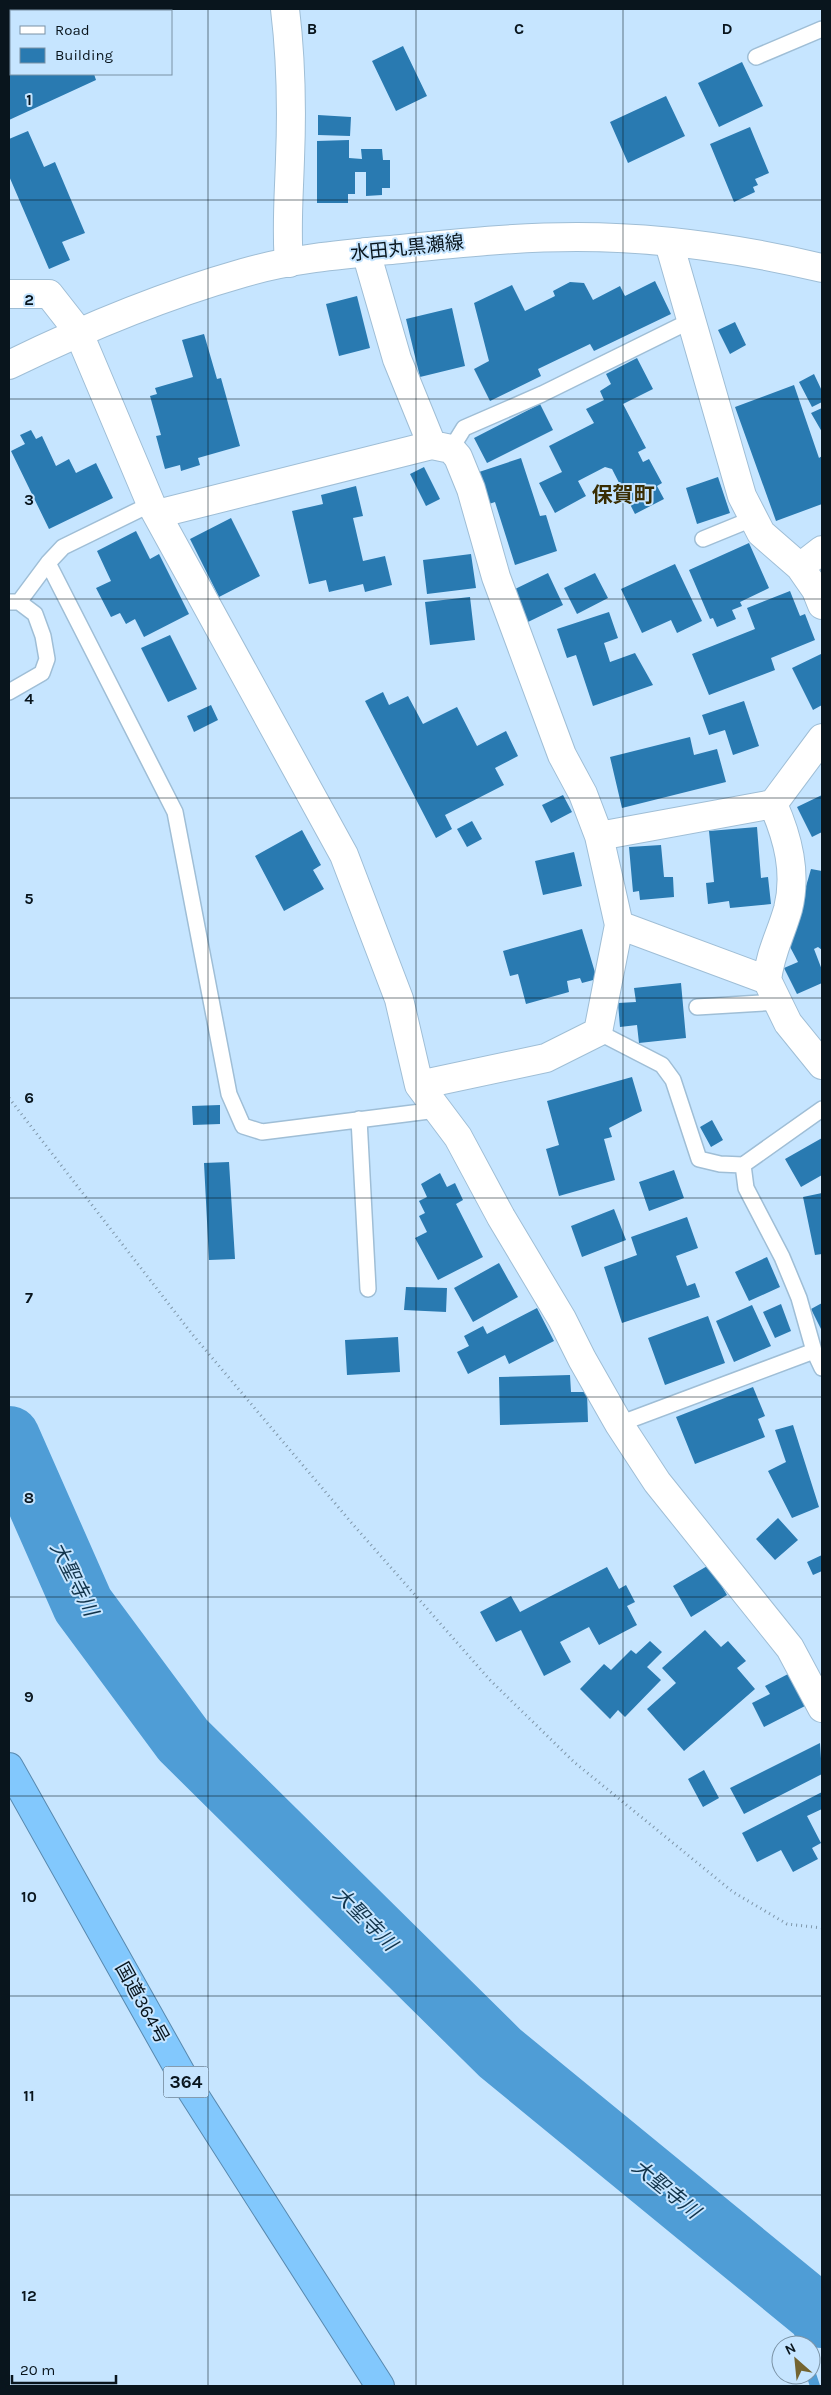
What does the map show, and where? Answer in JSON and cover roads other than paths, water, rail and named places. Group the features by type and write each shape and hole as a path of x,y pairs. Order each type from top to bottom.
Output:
{"highway":[{"name":"国道364号","path":"9,1767 186,2082 380,2386"}],"street":[{"path":"285,9 289,47 290,158 286,235 289,263"},
{"name":"水田丸黒瀬線","path":"9,365 78,331 156,300 244,272 289,263 366,252 484,240 578,237 702,245 822,268"},
{"path":"670,243 690,321 742,496 761,533 800,567 816,590 822,605"},
{"path":"366,252 396,358 441,447 458,457 471,490 496,577 562,755 583,794 599,836 619,925 598,1032 546,1058 419,1085"},
{"path":"9,294 49,294 78,331 154,509 344,855 399,999 419,1085 458,1137 501,1217 562,1319 582,1360 619,1424 657,1482 790,1648 822,1708"},
{"path":"154,509 441,447"},
{"path":"800,567 822,550"},
{"path":"599,836 773,804 822,738"},
{"path":"773,804 789,847 792,876 788,909 770,958 773,991 788,1023 822,1065"},
{"path":"619,925 773,991"}],"lane":[{"path":"756,57 822,29"},
{"path":"441,447 464,428 542,394 690,321"},
{"path":"9,692 42,673 47,659 43,636 35,614 14,602 63,547 154,509"},
{"path":"703,539 752,518"},
{"path":"48,563 176,812 229,1094 243,1126 262,1132 437,1110"},
{"path":"698,1007 773,991"},
{"path":"598,1032 662,1065 673,1080 699,1159 720,1164 743,1165 822,1110"},
{"path":"359,1119 368,1289"},
{"path":"743,1165 746,1188 782,1257 799,1298 814,1351 822,1368"},
{"path":"619,1424 814,1351"}],"waterway":[{"name":"大聖寺川","path":"9,1437 83,1605 183,1740 500,2053 822,2317"},
{"path":"788,2288 800,2335"}],"district":[{"name":"保賀町","path":"623,495"}]}
